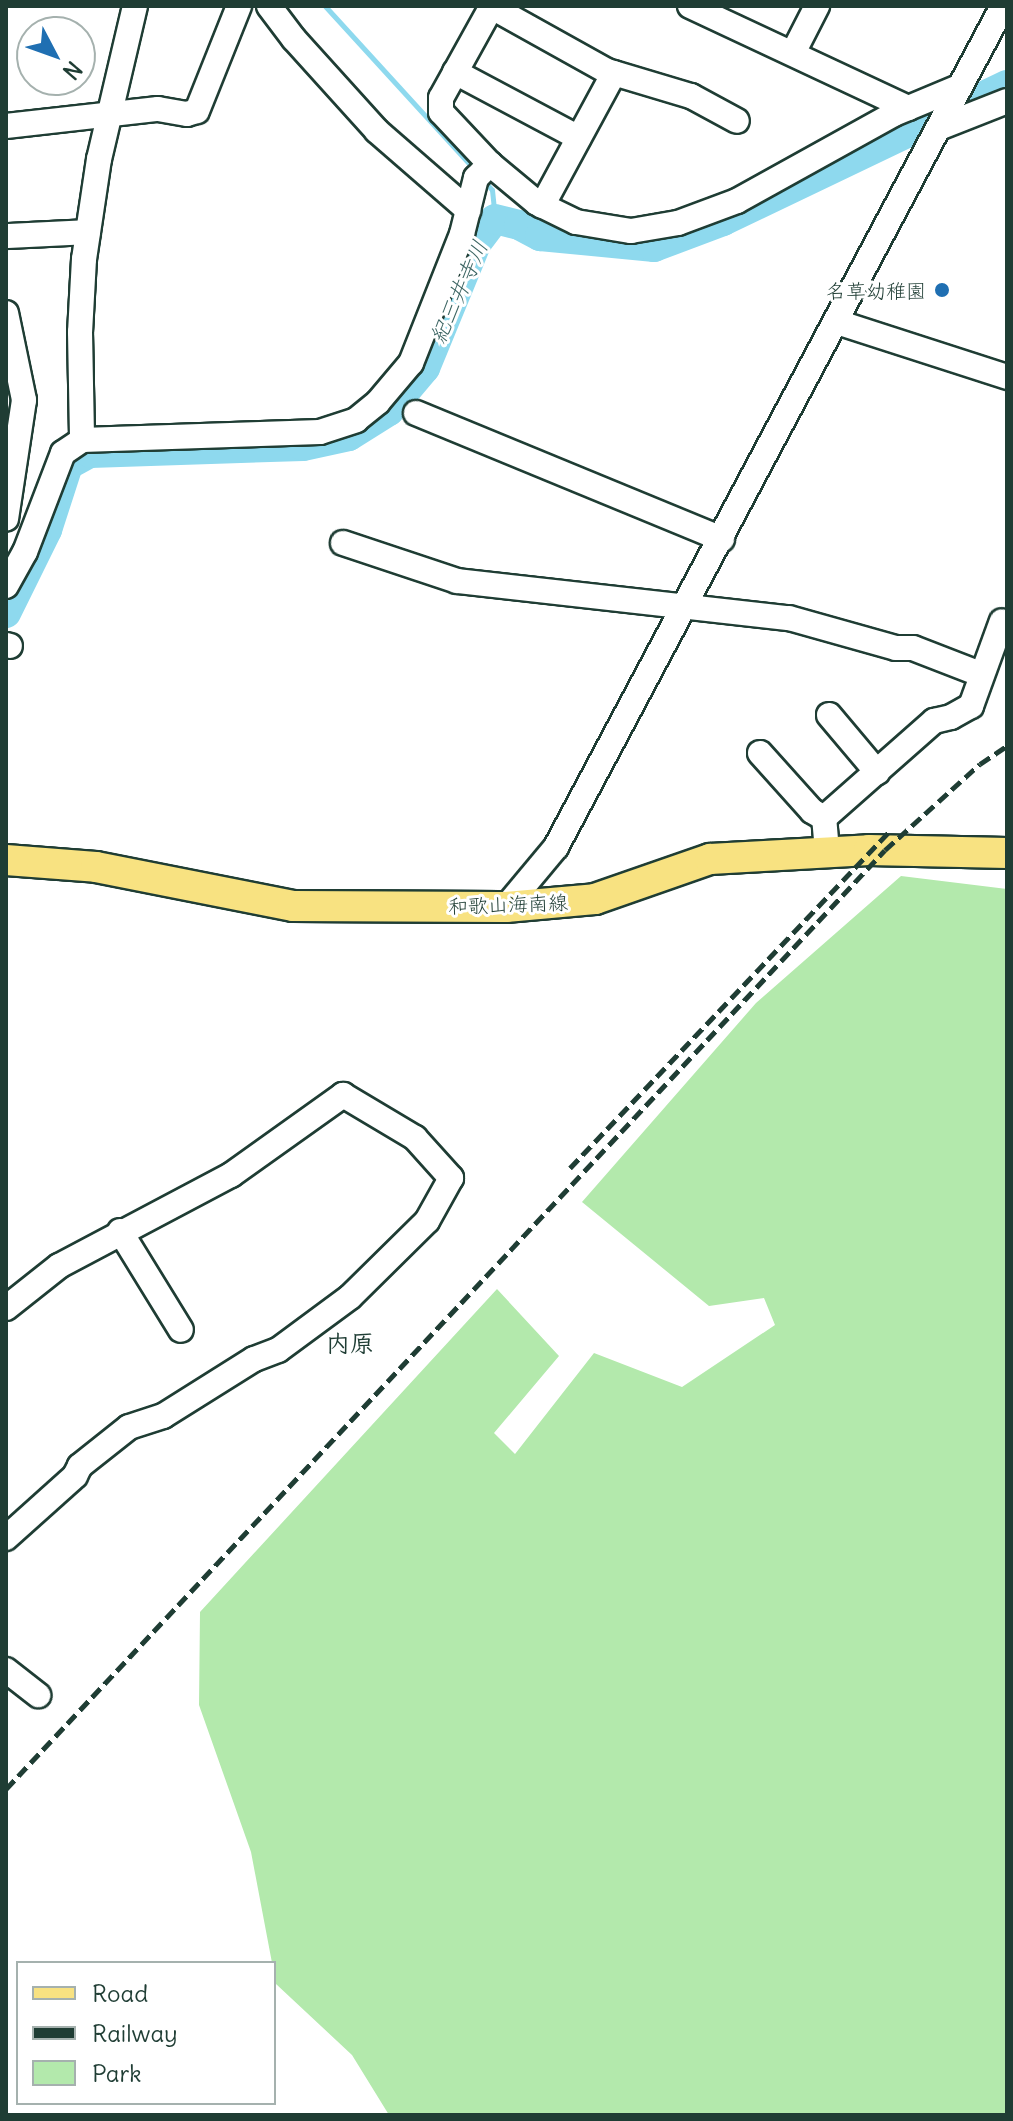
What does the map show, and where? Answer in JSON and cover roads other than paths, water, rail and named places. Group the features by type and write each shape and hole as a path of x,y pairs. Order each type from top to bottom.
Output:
{"main road":[{"name":"和歌山海南線","path":"6,860 96,867 293,906 506,907 595,899 710,859 781,857 827,851 1007,853"}],"street":[{"path":"82,440 80,332 88,232 135,6"},
{"path":"6,126 158,109 187,114 197,111 239,6"},
{"path":"269,6 294,39 377,131 468,210"},
{"path":"690,6 908,108"},
{"path":"793,53 817,6"},
{"path":"506,907 556,847 1003,6"},
{"path":"737,121 691,96 614,73 492,7 441,98 441,112 484,170 542,206 576,222 631,231 678,223 737,201 908,108 958,90"},
{"path":"455,72 579,138"},
{"path":"542,206 614,73"},
{"path":"941,127 1007,101"},
{"path":"6,586 25,552 63,453 82,440 320,432 356,420 378,402 411,363 484,170"},
{"path":"6,236 88,232"},
{"path":"6,314 24,400 6,519"},
{"path":"837,322 1007,377"},
{"path":"416,413 722,539"},
{"path":"343,543 457,581 789,618 896,648 913,648 980,674"},
{"path":"824,818 934,721 951,717 971,706 980,674 1002,621"},
{"path":"829,715 877,772"},
{"path":"760,753 812,811 824,818"},
{"path":"824,818 827,851"},
{"path":"6,1308 59,1266 120,1231 231,1175 343,1095 415,1138 451,1178 427,1221 350,1297 278,1350 254,1359 163,1416 129,1427 80,1466 75,1476 6,1538"},
{"path":"120,1231 181,1330"},
{"path":"6,1670 38,1695"}],"waterway":[{"path":"325,6 475,170"},
{"name":"紀三井寺川","path":"6,613 47,530 68,465 90,453 303,446 349,436 389,411 425,368 476,244 495,219 519,225 540,236 654,247 723,221 1007,85"},
{"path":"484,181 492,190 495,219"}],"railway":[{"path":"6,1789 885,850 980,764 1007,746"},
{"path":"570,1168 889,832"}],"place":[{"name":"名草幼稚園","path":"942,290"}],"district":[{"name":"内原","path":"350,1344"}]}
